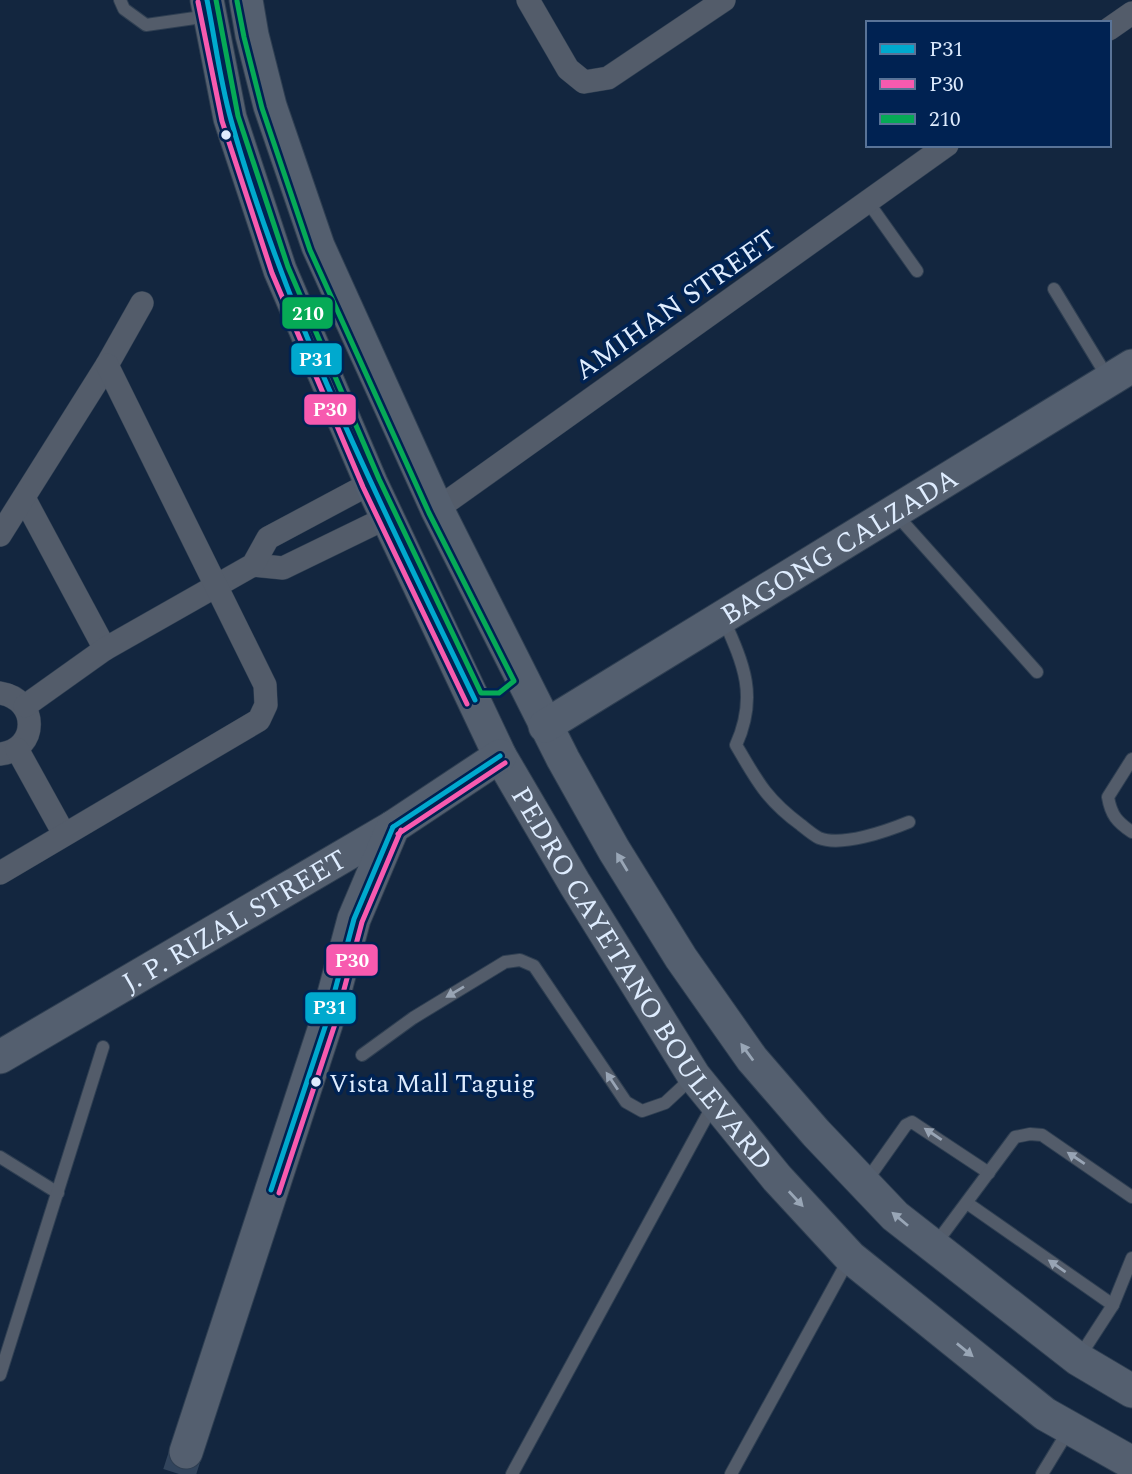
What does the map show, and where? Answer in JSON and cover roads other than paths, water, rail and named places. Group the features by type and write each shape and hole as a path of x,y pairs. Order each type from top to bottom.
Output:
{"main road":[{"name":"PEDRO CAYETANO BOULEVARD","path":"246,0 270,106 318,246 437,509 545,726 614,850 696,981 752,1059 895,1216 1078,1359 1132,1391"},
{"name":"PEDRO CAYETANO BOULEVARD","path":"208,8 230,118 280,270 371,483 500,756 575,884 694,1076 777,1178 850,1257 1045,1414 1132,1463"},
{"name":"BAGONG CALZADA","path":"545,726 1121,372"},
{"path":"475,700 486,704 499,703 512,697 524,682"},
{"name":"J. P. RIZAL STREET","path":"0,1057 393,827 500,756"},
{"path":"186,1452 326,1024 355,919 393,827"}],"street":[{"path":"528,0 568,69 584,82 608,78 724,0"},
{"path":"1111,28 1132,13"},
{"name":"AMIHAN STREET","path":"437,509 944,147"},
{"path":"0,535 107,365 142,303"},
{"path":"0,873 259,720 266,705 265,685 107,365"},
{"path":"25,706 105,649 253,565 268,538 371,483"},
{"path":"24,498 105,649"},
{"path":"253,565 283,568 388,517"},
{"path":"0,693 18,699 25,706 30,725 24,742 8,752 64,834"}],"lane":[{"path":"120,0 124,9 146,25 208,8"},
{"path":"869,202 917,271"},
{"path":"1054,289 1121,372"},
{"path":"893,512 1037,672"},
{"path":"723,617 745,673 748,710 736,745 754,779 779,808 819,838 833,840 877,835 909,822"},
{"path":"1132,759 1108,797 1111,811 1118,823 1132,832"},
{"path":"362,1055 413,1018 505,962 520,960 534,966 626,1102 642,1111 666,1103 694,1076"},
{"path":"0,1375 103,1047"},
{"path":"512,1474 714,1103"},
{"path":"865,1184 906,1125 912,1122 989,1173"},
{"path":"934,1246 1015,1137 1042,1135 1132,1197"},
{"path":"0,1157 58,1193"},
{"path":"967,1203 1113,1305"},
{"path":"731,1474 850,1257"},
{"path":"1078,1359 1113,1305 1132,1258"},
{"path":"1042,1474 1070,1428"}],"tunnel":[{"path":"179,1474 186,1452"}],"place":[{"name":"Vista Mall Taguig","path":"316,1082"}]}
